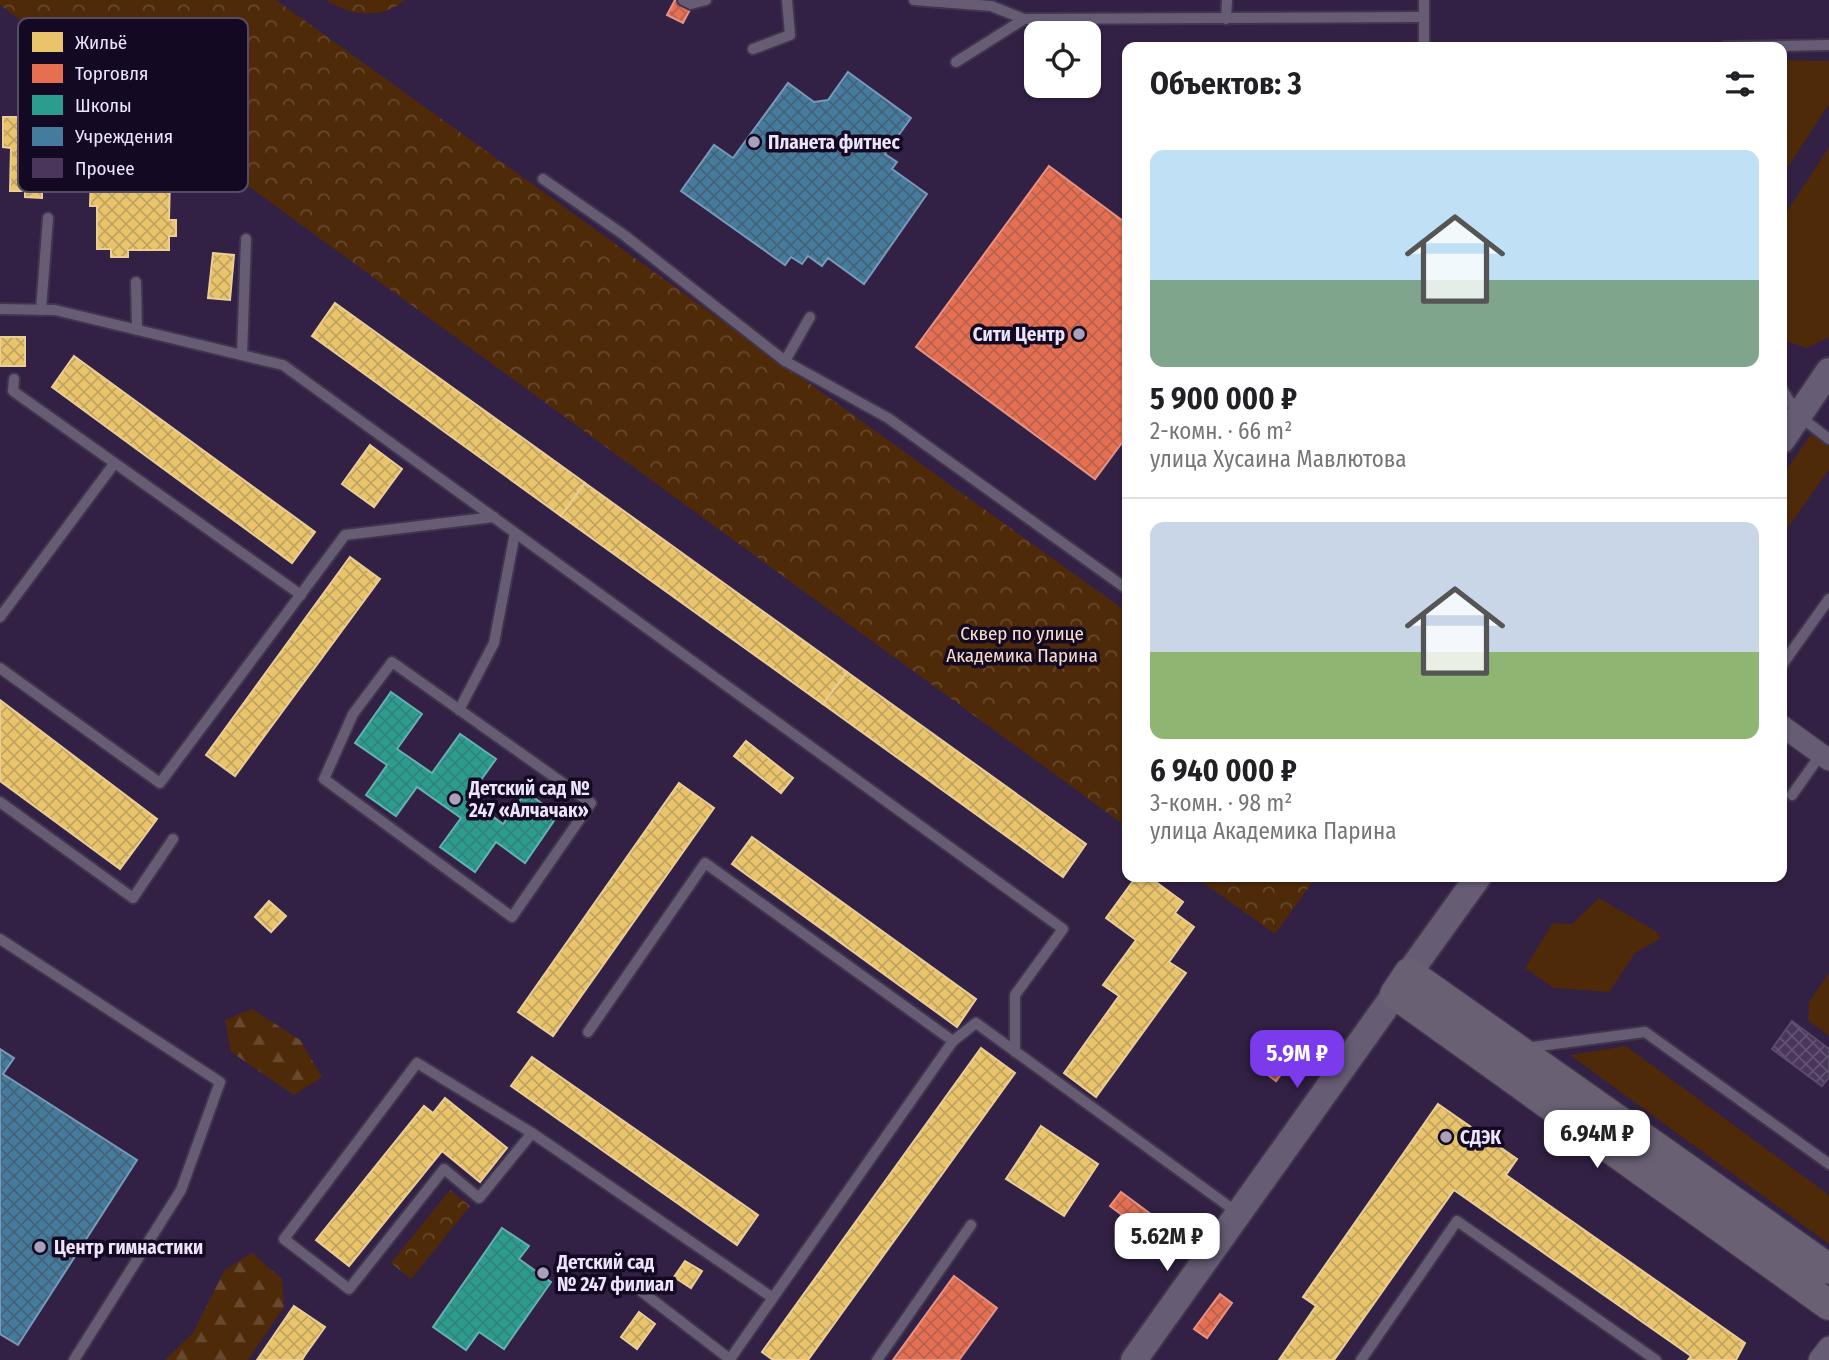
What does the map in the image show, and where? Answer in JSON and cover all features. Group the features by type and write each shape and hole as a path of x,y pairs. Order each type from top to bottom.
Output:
{"main road":[{"path":"1402,983 1518,1049 1829,1269"},
{"path":"1402,983 1829,1305"}],"street":[{"path":"1787,432 1829,371"},
{"path":"1787,730 1825,757"},
{"path":"1135,1360 1474,882"},
{"path":"1819,1360 1829,1347"}],"lane":[{"path":"683,0 691,4 706,0"},
{"path":"753,49 790,35 788,0"},
{"path":"914,0 991,6 1024,19 1424,17"},
{"path":"1226,19 1227,0"},
{"path":"1423,42 1424,0"},
{"path":"956,62 1024,19"},
{"path":"1787,46 1829,45"},
{"path":"542,179 624,235 785,361 888,418 1122,585"},
{"path":"41,310 48,218"},
{"path":"242,355 246,239"},
{"path":"136,282 136,330"},
{"path":"0,309 55,310 283,365 1063,929 1015,995 1015,1052"},
{"path":"785,361 810,317"},
{"path":"14,379 13,391 301,595"},
{"path":"1787,397 1798,415 1829,439"},
{"path":"0,617 114,464"},
{"path":"0,668 160,783 345,535 494,517"},
{"path":"459,710 494,643 515,533"},
{"path":"1787,658 1829,599"},
{"path":"392,662 459,710 591,803 512,917 324,779 353,714 392,662"},
{"path":"1791,795 1825,757"},
{"path":"0,802 133,898 173,839"},
{"path":"588,1032 705,863 953,1041"},
{"path":"0,939 220,1082 181,1189 74,1360"},
{"path":"633,1285 715,1355 731,1360 953,1041 976,1023 1238,1213"},
{"path":"1518,1049 1645,1032 1829,1164"},
{"path":"532,1133 480,1198 444,1169 349,1289 284,1239 417,1063 532,1133 773,1298"},
{"path":"1361,1360 1457,1221 1656,1360"},
{"path":"877,1360 971,1225"}],"green space":[{"name":"Сквер по улице Академика Парина","path":"0,0 276,0 1122,608 1122,823 248,186 248,18 18,18 0,5"},
{"path":"326,0 405,0 386,11 366,13 346,10"},
{"path":"1787,60 1829,61 1829,104 1787,168"},
{"path":"1829,147 1829,337 1807,348 1787,342 1787,211"},
{"path":"1812,433 1829,445 1829,469 1787,529 1787,469"},
{"path":"1202,882 1312,882 1275,934"},
{"path":"1599,898 1657,932 1660,939 1635,953 1609,992 1554,988 1525,968 1553,923 1572,924"},
{"path":"1829,973 1829,1036 1808,1020 1809,1002"},
{"path":"252,1009 300,1040 322,1077 294,1095 231,1052 225,1020"},
{"path":"1626,1046 1829,1195 1829,1244 1570,1055"},
{"path":"450,1190 470,1206 411,1279 391,1263"},
{"path":"252,1253 282,1279 284,1307 248,1360 165,1360 193,1333 224,1271"}],"building: Жильё":[{"path":"3,117 18,117 18,191 10,191 11,148 3,147"},
{"path":"25,192 42,192 42,198 25,197"},
{"path":"90,192 170,192 169,220 176,220 176,236 169,236 169,250 128,250 128,257 111,257 111,249 97,249 97,206 90,206"},
{"path":"213,253 234,255 230,300 208,298"},
{"path":"335,303 585,483 561,516 312,336"},
{"path":"0,337 25,337 25,366 0,366"},
{"path":"74,356 315,532 292,563 52,387"},
{"path":"370,445 402,469 374,507 342,484"},
{"path":"585,483 847,672 823,704 561,516"},
{"path":"350,557 380,579 235,776 206,755"},
{"path":"847,672 1086,844 1063,877 823,704"},
{"path":"0,700 157,819 120,869 0,781"},
{"path":"746,741 793,778 781,793 734,756"},
{"path":"679,783 714,808 553,1036 518,1012"},
{"path":"752,837 976,999 957,1027 732,864"},
{"path":"1132,882 1156,882 1183,902 1175,913 1194,927 1169,962 1186,973 1096,1097 1064,1073 1119,996 1103,985 1136,940 1106,918"},
{"path":"269,901 286,916 271,932 255,917"},
{"path":"981,1048 1015,1073 808,1360 773,1360 762,1352"},
{"path":"532,1057 758,1215 737,1245 511,1086"},
{"path":"445,1098 507,1148 480,1182 442,1151 349,1266 316,1240 424,1106 433,1113"},
{"path":"1438,1104 1517,1159 1506,1175 1745,1343 1736,1360 1688,1360 1691,1356 1454,1190 1334,1360 1279,1360 1316,1306 1303,1297"},
{"path":"1041,1126 1098,1164 1064,1216 1006,1179"},
{"path":"685,1261 702,1271 691,1288 674,1277"},
{"path":"294,1306 325,1327 302,1360 257,1360"},
{"path":"639,1312 655,1324 637,1349 621,1337"}],"building: Торговля":[{"path":"675,0 695,0 683,23 667,15"},
{"path":"1049,166 1122,220 1122,443 1095,479 916,347"},
{"path":"1285,1047 1296,1055 1276,1081 1265,1073"},
{"path":"1121,1192 1152,1215 1141,1229 1110,1206"},
{"path":"954,1276 997,1308 959,1360 893,1360"},
{"path":"1220,1294 1232,1303 1207,1338 1194,1329"}],"building: Школы":[{"path":"391,692 422,714 397,749 432,773 460,734 496,759 468,798 503,824 526,792 558,815 525,863 496,842 475,872 440,847 461,818 417,787 396,816 366,795 387,765 355,743"},
{"path":"502,1228 529,1246 519,1259 551,1282 504,1349 479,1332 466,1350 433,1327"}],"building: Учреждения":[{"path":"848,72 911,118 885,154 897,162 892,169 927,194 864,284 828,258 822,266 808,256 802,264 791,257 785,265 681,191 714,145 733,158 788,83 814,102 828,100"},
{"name":"Центр гимнастики","path":"0,1049 14,1058 3,1074 137,1160 18,1345 0,1334"}],"building: Прочее":[{"path":"1792,1021 1829,1049 1829,1077 1822,1086 1772,1049"}],"place":[{"name":"Планета фитнес","path":"754,142"},
{"name":"Сити Центр","path":"1079,334"},
{"name":"Детский сад № 247 «Алчачак»","path":"455,799"},
{"name":"СДЭК","path":"1446,1137"},
{"name":"Центр гимнастики","path":"40,1247"},
{"name":"Детский сад № 247 филиал","path":"543,1273"}]}
